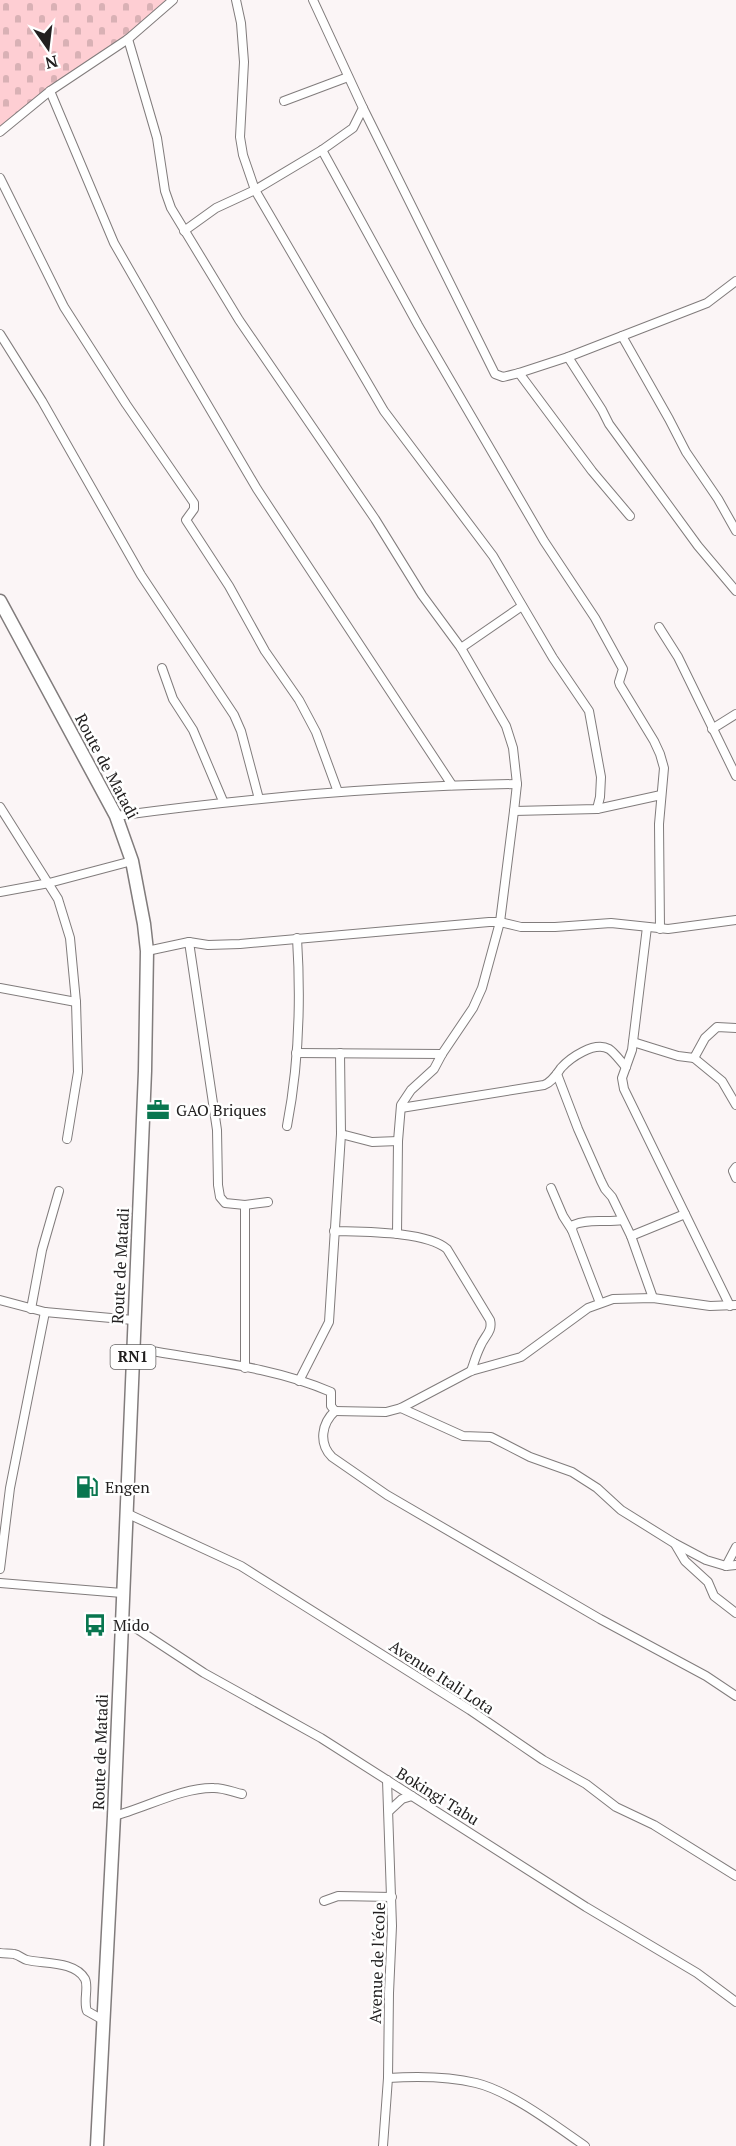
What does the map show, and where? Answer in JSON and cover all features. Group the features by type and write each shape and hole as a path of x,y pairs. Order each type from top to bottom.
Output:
{"highway":[{"name":"Route de Matadi","path":"0,601 116,816 132,861 147,951 145,1071 114,1816 97,2146"}],"street":[{"path":"0,132 50,91 128,39 172,0"},
{"path":"236,0 241,22 244,62 240,136 243,155 255,190 384,411 481,539 553,658 589,711 601,777 597,808"},
{"path":"313,0 363,108 380,138 495,374 503,377 568,357 707,303 736,280"},
{"path":"128,39 157,138 165,191 171,208 239,320 375,519 422,595 461,648 506,726 513,747 517,784 500,922 477,998 463,1025 434,1069 411,1090 401,1108 398,1141 397,1234"},
{"path":"284,101 348,76"},
{"path":"50,91 114,243 180,358 257,489 452,785"},
{"path":"184,231 216,208 255,190 322,150 352,128 363,108"},
{"path":"322,150 418,325 544,541 595,618 623,669 620,685 660,754 664,768 661,795 660,929"},
{"path":"0,178 64,307 126,404 194,503 194,509 186,520 187,523 229,586 265,651 299,700 316,732 338,792"},
{"path":"0,334 42,401 141,576 234,715 241,731 259,799"},
{"path":"622,336 686,452 718,499 736,531"},
{"path":"568,357 615,434 698,546 736,591"},
{"path":"519,373 592,471 630,516"},
{"path":"461,648 522,606"},
{"path":"659,627 678,657 736,776"},
{"path":"162,668 173,699 193,730 224,801"},
{"path":"712,729 736,714"},
{"path":"116,816 224,801 452,785 517,784"},
{"path":"514,811 597,808 661,795"},
{"path":"0,807 58,899 70,938 76,1002 78,1072 67,1139"},
{"path":"0,892 49,883 132,861"},
{"path":"147,951 189,942 208,945 240,944 500,922 521,927 611,923 660,929 736,920"},
{"path":"647,927 633,1041 622,1078 624,1089 685,1214 733,1305 710,1306 653,1298 613,1299 600,1303 561,1326 521,1357 471,1371 401,1408 386,1412 335,1411 326,1419 324,1446 332,1457 356,1475 590,1613 706,1676 736,1696"},
{"path":"287,1126 295,1087 301,992 297,938"},
{"path":"189,942 217,1131 220,1197 225,1203 245,1205 268,1202"},
{"path":"0,988 76,1002"},
{"path":"694,1058 705,1038 717,1027 736,1028"},
{"path":"633,1041 678,1056 694,1058 722,1081 736,1104"},
{"path":"401,1108 544,1085 552,1081 571,1058 602,1047 609,1050 626,1067"},
{"path":"296,1053 442,1054"},
{"path":"298,1381 329,1322 341,1134 340,1053"},
{"path":"557,1074 601,1181 632,1236 653,1298"},
{"path":"341,1134 372,1142 398,1141"},
{"path":"736,1167 733,1171 736,1178"},
{"path":"552,1188 563,1216 572,1230 600,1303"},
{"path":"31,1309 42,1250 59,1191"},
{"path":"245,1205 245,1368"},
{"path":"632,1236 685,1214"},
{"path":"572,1230 573,1225 585,1221 609,1223 622,1220"},
{"path":"334,1231 397,1234 433,1242 447,1249 490,1320 489,1333 481,1344 471,1371"},
{"path":"0,1299 45,1312 133,1320"},
{"path":"0,1569 10,1488 45,1312"},
{"path":"133,1354 146,1350 245,1368 298,1381 331,1392 331,1406 335,1411"},
{"path":"401,1408 462,1436 490,1437 530,1457 572,1472 597,1488 621,1510 674,1543 706,1560 726,1566 736,1565"},
{"name":"Avenue Itali Lota","path":"126,1513 241,1566 470,1710 543,1760 586,1784 616,1807 654,1825 736,1876"},
{"path":"674,1543 685,1561 708,1582 714,1596 736,1613"},
{"path":"726,1566 736,1547"},
{"path":"0,1583 122,1593"},
{"name":"Bokingi Tabu","path":"122,1618 204,1673 281,1715 585,1907 697,1973 736,2002"},
{"name":"Avenue de l'école","path":"383,2146 388,2078 388,1993 392,1897 387,1780"},
{"path":"114,1816 193,1790 212,1787 242,1794"},
{"path":"389,1811 402,1799 412,1796"},
{"path":"324,1901 338,1896 392,1897"},
{"path":"0,1953 14,1954 26,1960 63,1965 79,1973 86,1983 84,2004 87,2012 103,2020"},
{"path":"388,2078 425,2077 477,2083 526,2107 585,2146"}],"green space":[{"path":"0,0 169,0 170,5 0,127"}],"place":[{"name":"GAO Briques","path":"158,1110"},
{"name":"Engen","path":"87,1487"},
{"name":"Mido","path":"95,1625"}]}
